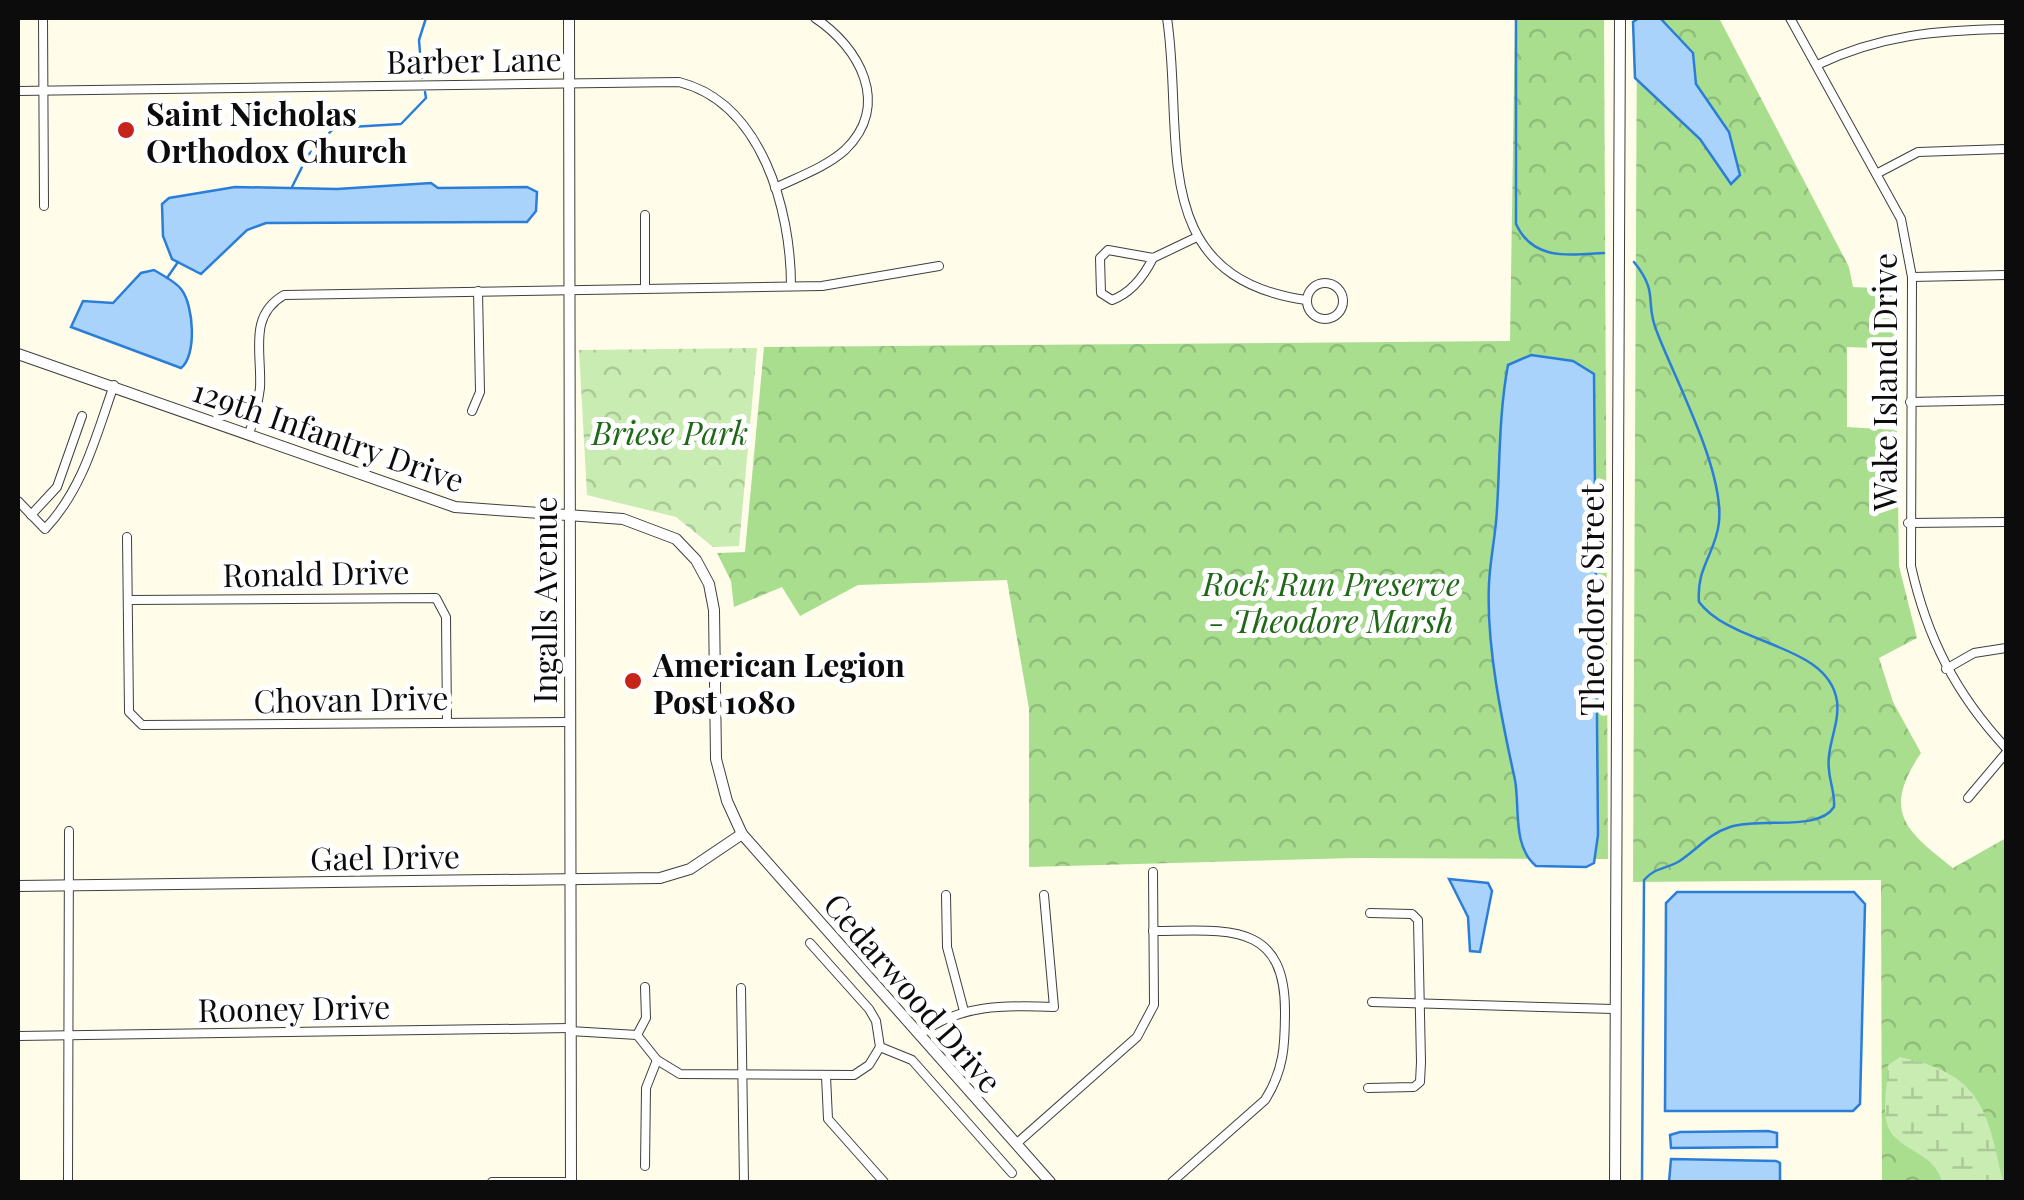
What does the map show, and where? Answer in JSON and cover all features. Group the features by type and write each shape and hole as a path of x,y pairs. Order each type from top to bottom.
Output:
{"street":[{"path":"43,18 44,206"},
{"name":"Ingalls Avenue","path":"569,18 566,290 571,1182"},
{"path":"775,188 846,149 865,116 867,77 855,52 815,18"},
{"path":"1167,18 1179,193 1198,237 1235,277 1262,290 1306,300"},
{"name":"Theodore Street","path":"1615,1182 1612,1009 1620,18"},
{"name":"Wake Island Drive","path":"1790,18 1878,173 1906,231 1912,277 1908,523 1920,605 1946,669 2006,750"},
{"path":"1817,65 1851,49 1929,30 2006,29"},
{"name":"Barber Lane","path":"18,91 680,82 707,90 730,107 775,188 788,223 791,286"},
{"path":"1878,173 1918,152 2006,149"},
{"path":"645,215 646,288"},
{"path":"1154,258 1144,276 1121,297 1112,300 1100,293 1100,258 1108,250 1154,258 1198,237"},
{"path":"249,434 260,387 261,320 275,300 301,292 822,286 939,266"},
{"path":"1912,277 2006,276"},
{"path":"1329,284 1339,289 1344,301 1340,313 1328,319 1310,312 1306,300 1312,290 1329,284"},
{"path":"472,410 480,392 478,291"},
{"name":"129th Infantry Drive","path":"18,354 455,507 624,519 676,539 696,560 709,584 714,610 716,759 726,802 742,834"},
{"path":"18,501 46,528 79,484 114,385"},
{"path":"1910,402 2006,400"},
{"path":"31,515 57,487 82,416"},
{"path":"1908,523 2006,522"},
{"path":"127,537 128,600"},
{"name":"Ronald Drive","path":"128,600 436,598 446,616 448,721"},
{"name":"Chovan Drive","path":"128,600 129,712 142,725 569,722"},
{"path":"1946,669 1974,654 2006,648"},
{"path":"1968,798 2006,750"},
{"path":"68,1182 69,831"},
{"name":"Gael Drive","path":"18,886 660,878 690,869 742,834"},
{"name":"Cedarwood Drive","path":"742,834 1050,1182"},
{"path":"1016,1144 1150,1020 1153,872"},
{"path":"946,895 947,947 964,1012"},
{"path":"919,1035 940,1018 964,1012 1017,1005 1054,1007 1044,895"},
{"path":"1368,1088 1414,1087 1420,1082 1418,920 1412,914 1370,912"},
{"path":"1154,932 1232,932 1248,936 1273,954 1285,980 1285,1052 1275,1084 1266,1100 1172,1182"},
{"path":"646,987 646,1018 637,1035 657,1060 680,1074 854,1074 870,1064 880,1048 876,1021 810,943"},
{"path":"741,988 744,1182"},
{"path":"1372,1002 1612,1009"},
{"name":"Rooney Drive","path":"18,1036 570,1030 637,1035"},
{"path":"880,1048 912,1060 1012,1173"},
{"path":"645,1166 646,1088 657,1060"},
{"path":"826,1076 828,1119 884,1182"},
{"path":"492,1182 571,1182"}],"green space":[{"name":"Rock Run Preserve - Theodore Marsh","path":"1515,18 1604,18 1608,859 1355,858 1029,867 1029,709 1007,580 858,585 800,616 782,587 734,607 731,581 717,553 745,552 764,347 1510,341"},
{"path":"1637,18 1719,18 1849,267 1853,287 1897,289 1896,349 1847,347 1847,427 1897,430 1899,566 1917,638 1879,658 1893,702 1921,753 1903,790 1904,818 1922,842 1953,868 2006,838 2006,1182 1882,1182 1881,880 1633,882"},
{"name":"Briese Park","path":"757,348 739,546 713,547 676,517 587,495 579,350"},
{"path":"1900,1057 1948,1073 1976,1098 1992,1134 2003,1182 1942,1182 1932,1164 1891,1133 1885,1110 1888,1065"}],"water":[{"path":"1639,18 1660,18 1693,53 1696,84 1729,132 1740,175 1731,184 1700,139 1635,78 1633,22"},
{"path":"431,183 438,188 527,187 537,192 536,211 527,222 266,223 247,230 201,274 172,259 163,236 162,204 169,198 235,187 337,189"},
{"path":"154,270 178,286 189,306 190,353 181,368 71,327 83,301 113,303 141,273"},
{"path":"1531,355 1573,361 1594,374 1598,835 1594,863 1586,867 1536,866 1523,848 1492,657 1489,584 1505,383 1508,365"},
{"path":"1449,879 1488,883 1492,891 1480,952 1470,951 1468,917"},
{"path":"1677,892 1854,892 1865,904 1860,1104 1853,1111 1665,1111 1666,903"},
{"path":"1680,1132 1777,1133 1777,1147 1671,1148 1670,1135"},
{"path":"1671,1159 1776,1161 1780,1163 1780,1182 1669,1182"}],"waterway":[{"path":"422,78 419,40 426,18"},
{"path":"1516,18 1516,224 1523,236 1542,250 1604,253"},
{"path":"292,187 308,155 334,128 401,124 426,98 425,92"},
{"path":"167,278 178,262"},
{"path":"1634,262 1647,282 1653,322 1707,452 1719,501 1719,522 1700,579 1699,602 1733,628 1816,667 1830,682 1837,701 1829,761 1834,807 1826,815 1802,822 1730,827 1644,880 1642,1182"}],"place":[{"name":"Saint Nicholas Orthodox Church","path":"126,130"},
{"name":"American Legion Post 1080","path":"633,681"}]}
